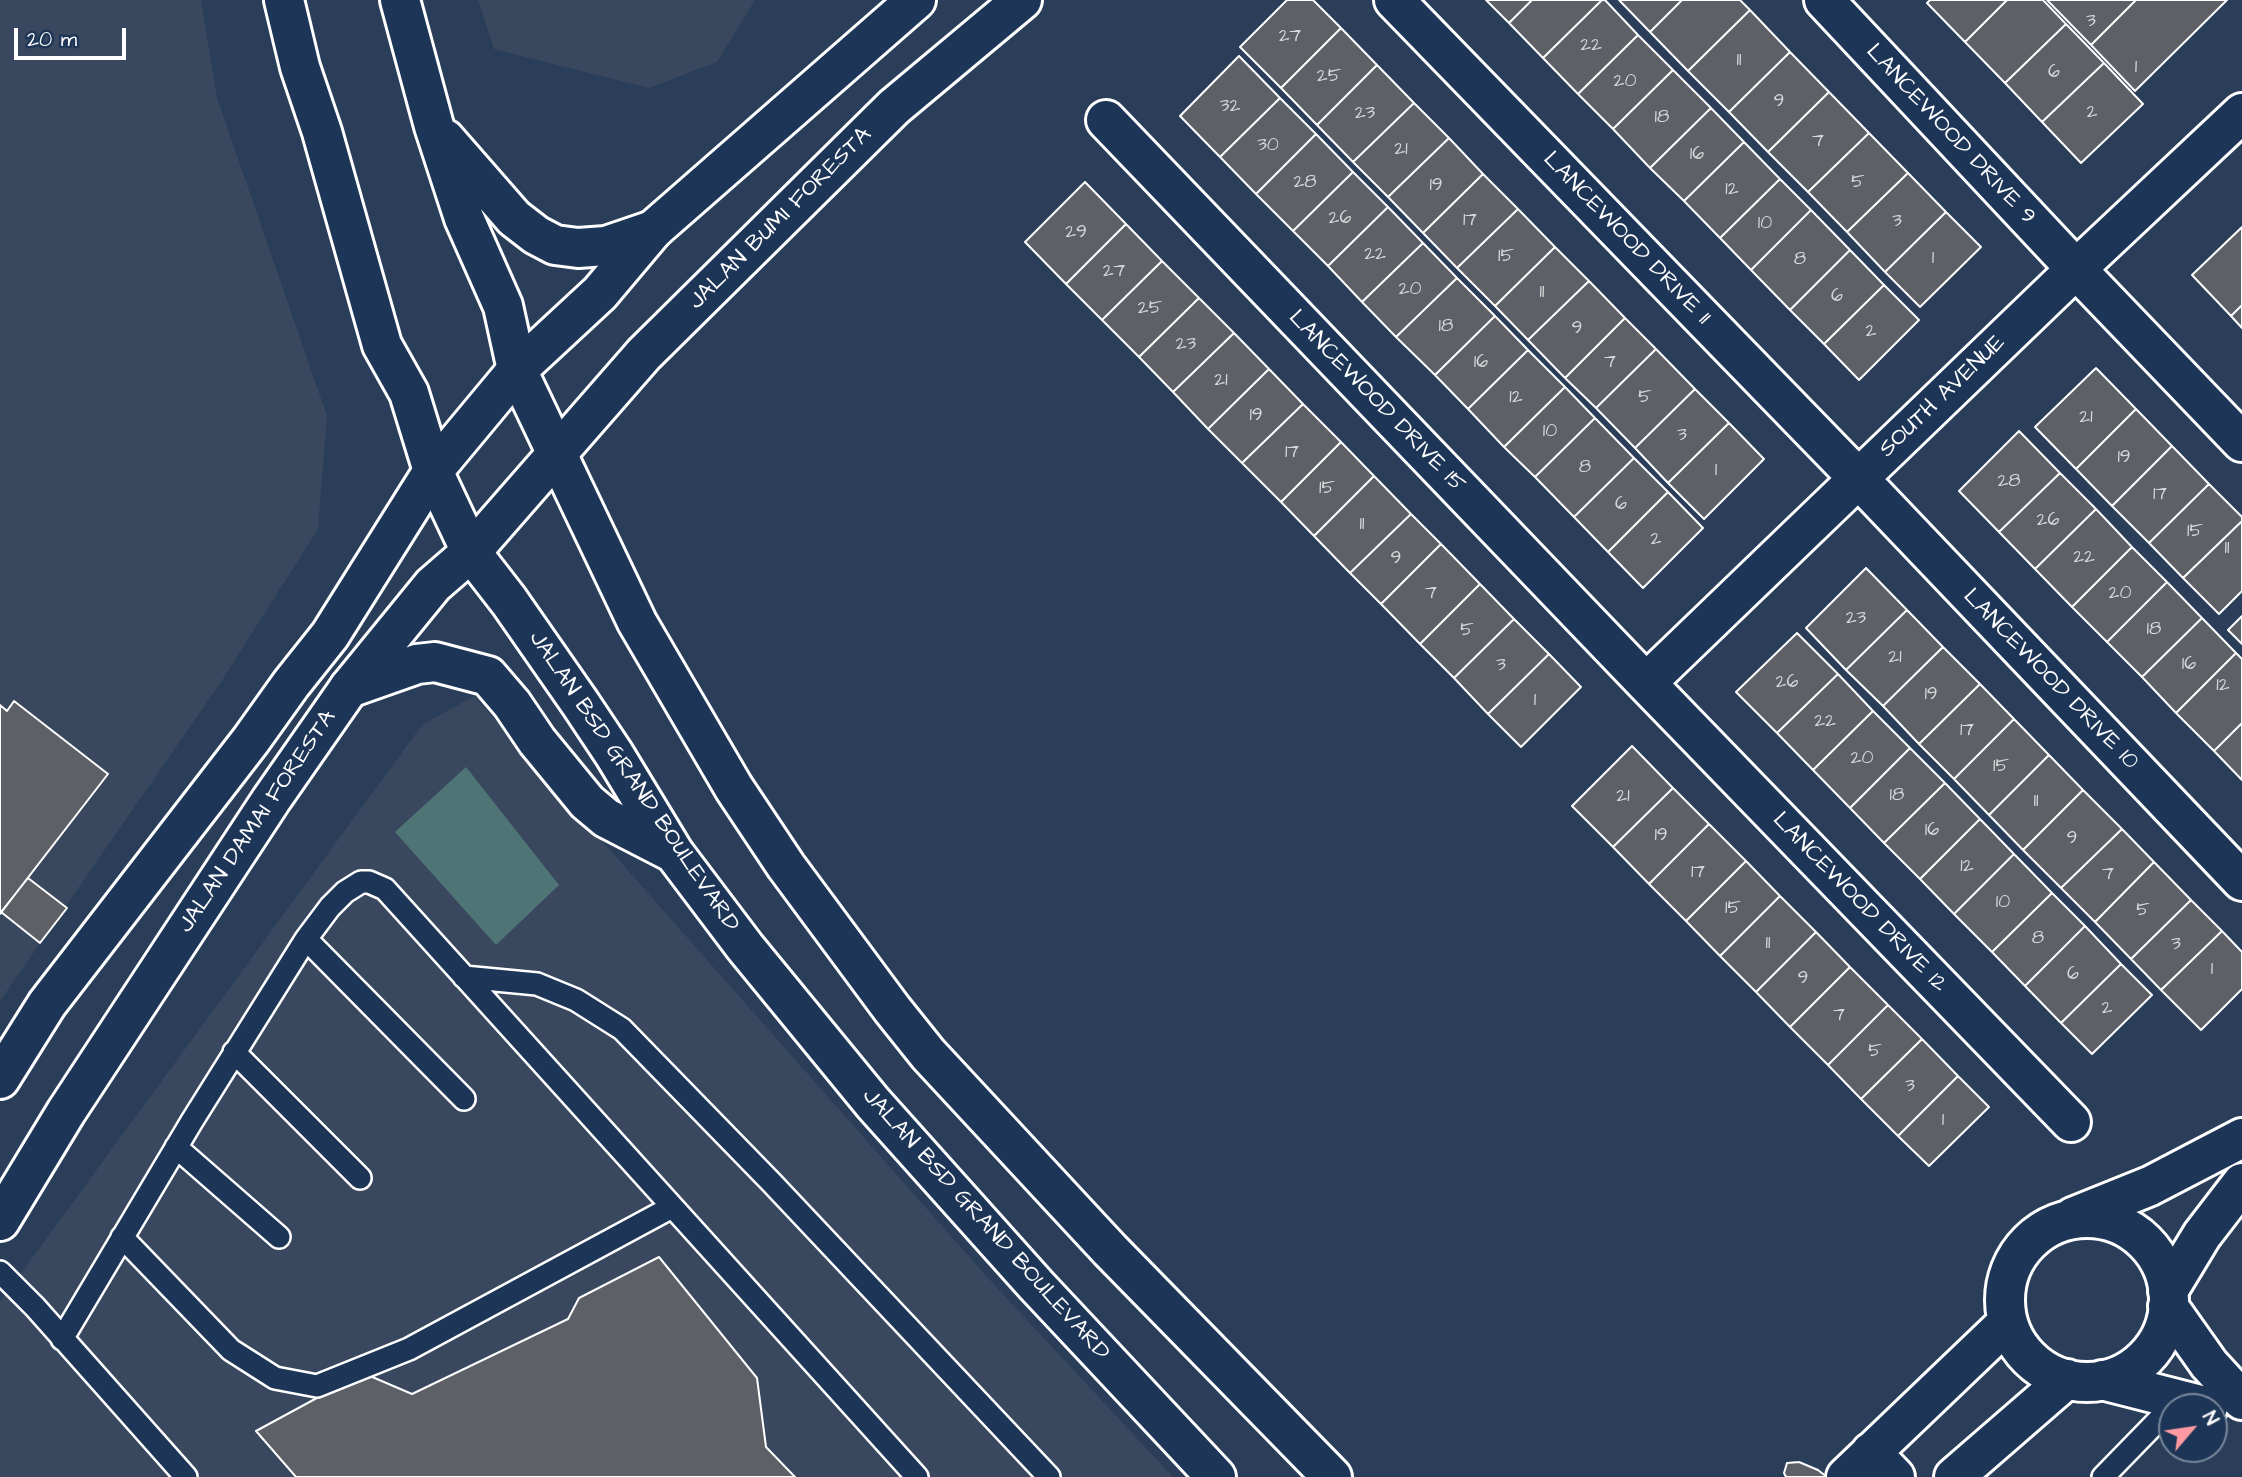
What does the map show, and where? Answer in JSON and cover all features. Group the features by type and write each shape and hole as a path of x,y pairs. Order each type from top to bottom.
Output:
{"main road":[{"name":"JALAN BSD GRAND BOULEVARD","path":"284,0 300,67 322,132 382,345 410,393 433,471 471,552 509,601 587,713 674,853 745,947 873,1102 1036,1285 1216,1477"},
{"path":"400,0 434,126 464,218 503,306 517,370 637,622 734,788 786,866 892,1010 928,1054 1021,1156 1332,1477"},
{"path":"0,1079 47,1004 330,635 433,471 517,370 600,293 653,230 916,0"},
{"name":"JALAN BUMI FORESTA","path":"557,455 644,354 894,107 1022,0"},
{"name":"LANCEWOOD DRIVE 11","path":"1394,0 1859,479"},
{"name":"LANCEWOOD DRIVE 9","path":"1824,0 2076,270 2242,442"},
{"name":"SOUTH AVENUE","path":"1646,683 2242,113"},
{"name":"LANCEWOOD DRIVE 15","path":"1105,120 1646,683"},
{"path":"434,126 514,218 555,245 578,248 606,246 653,230"},
{"name":"JALAN DAMAI FORESTA","path":"0,1221 66,1112 271,800 349,688 433,585 471,552 557,455"},
{"name":"LANCEWOOD DRIVE 10","path":"1859,479 2242,881"},
{"path":"349,688 416,664 435,662 488,676 587,802 606,818 674,853"},
{"name":"LANCEWOOD DRIVE 12","path":"1646,683 2071,1122"},
{"path":"2158,1396 2046,1371 2029,1358 2016,1341 2008,1322 2005,1293 2012,1265 2019,1252 2039,1232 2150,1186 2242,1138"},
{"path":"2168,1298 2202,1235 2242,1183"},
{"path":"1954,1477 2084,1380 2125,1373 2144,1359 2164,1329 2168,1298 2166,1278 2153,1252 2133,1232 2120,1225 2100,1219 2065,1220"},
{"path":"2168,1298 2209,1364 2242,1400"},
{"path":"1870,1469 2008,1322"}],"lane":[{"path":"62,1339 176,1147 306,939 345,892 361,882 374,883 384,889 917,1477"},
{"path":"306,939 464,1099"},
{"path":"464,977 537,984 576,1000 622,1029 771,1182 1049,1477"},
{"path":"234,1052 360,1178"},
{"path":"176,1147 279,1237"},
{"path":"122,1237 232,1350 275,1378 317,1386 410,1349 672,1207"},
{"path":"0,1272 35,1307 186,1477"},
{"path":"2103,1477 2158,1432"}],"shaded area":[{"path":"0,0 201,0 217,98 327,416 318,529 221,682 0,1001"},
{"path":"478,0 755,0 717,62 649,88 494,49"},
{"path":"474,696 987,1277 1173,1477 0,1477 0,1302 422,725"}],"green space":[{"path":"466,767 559,885 496,945 395,832"}],"building":[{"path":"1287,0 1313,0 1341,28 1281,88 1240,47"},
{"path":"1486,0 1532,0 1509,23"},
{"path":"1532,0 1602,0 1543,58 1509,23"},
{"path":"1602,0 1638,35 1578,94 1543,58"},
{"path":"1619,0 1682,0 1650,32"},
{"path":"1682,0 1740,0 1750,10 1688,71 1650,32"},
{"path":"1930,0 2007,0 1965,42 1927,3"},
{"path":"2007,0 2043,0 2066,24 2005,83 1965,42"},
{"path":"2047,0 2136,0 2091,45"},
{"path":"2136,0 2227,0 2135,91 2091,45"},
{"path":"1750,10 1790,52 1729,112 1688,71"},
{"path":"2066,24 2104,63 2042,122 2005,83"},
{"path":"1341,28 1377,65 1317,125 1281,88"},
{"path":"1638,35 1673,70 1613,129 1578,94"},
{"path":"1790,52 1829,92 1768,152 1729,112"},
{"path":"1239,56 1280,98 1220,157 1180,116"},
{"path":"2104,63 2143,104 2081,163 2042,122"},
{"path":"1377,65 1414,103 1353,162 1317,125"},
{"path":"1673,70 1711,108 1650,168 1613,129"},
{"path":"1829,92 1869,133 1808,192 1768,152"},
{"path":"1280,98 1316,134 1256,194 1220,157"},
{"path":"1414,103 1449,138 1388,197 1353,162"},
{"path":"1711,108 1744,142 1684,201 1650,168"},
{"path":"1869,133 1908,173 1847,232 1808,192"},
{"path":"1316,134 1353,172 1293,231 1256,194"},
{"path":"1449,138 1483,174 1423,233 1388,197"},
{"path":"1744,142 1780,179 1720,238 1684,201"},
{"path":"1353,172 1388,207 1328,266 1293,231"},
{"path":"1908,173 1946,212 1885,272 1847,232"},
{"path":"1483,174 1518,209 1457,268 1423,233"},
{"path":"1780,179 1811,210 1751,270 1720,238"},
{"path":"1085,182 1126,224 1066,284 1025,242"},
{"path":"1388,207 1423,243 1362,302 1328,266"},
{"path":"1518,209 1555,247 1495,306 1457,268"},
{"path":"1811,210 1850,250 1790,310 1751,270"},
{"path":"1946,212 1981,247 1920,307 1885,272"},
{"path":"1126,224 1162,261 1102,320 1066,284"},
{"path":"2242,227 2242,305 2231,316 2192,275"},
{"path":"1423,243 1457,278 1396,337 1362,302"},
{"path":"1555,247 1589,281 1528,340 1495,306"},
{"path":"1850,250 1884,285 1824,344 1790,310"},
{"path":"1162,261 1199,298 1139,357 1102,320"},
{"path":"1457,278 1495,316 1435,375 1396,337"},
{"path":"1589,281 1625,318 1565,378 1528,340"},
{"path":"1884,285 1919,320 1859,380 1824,344"},
{"path":"1199,298 1234,333 1173,392 1139,357"},
{"path":"2242,305 2242,328 2231,316"},
{"path":"1495,316 1528,350 1468,409 1435,375"},
{"path":"1625,318 1656,349 1596,408 1565,378"},
{"path":"1234,333 1269,369 1208,429 1173,392"},
{"path":"1656,349 1695,389 1635,448 1596,408"},
{"path":"1528,350 1565,387 1504,447 1468,409"},
{"path":"2096,368 2136,409 2076,469 2035,427"},
{"path":"1269,369 1303,404 1242,463 1208,429"},
{"path":"1565,387 1595,418 1535,477 1504,447"},
{"path":"1695,389 1729,423 1668,483 1635,448"},
{"path":"1303,404 1341,442 1281,502 1242,463"},
{"path":"2136,409 2172,446 2112,506 2076,469"},
{"path":"1595,418 1634,458 1574,517 1535,477"},
{"path":"1729,423 1764,459 1704,519 1668,483"},
{"path":"2019,431 2060,473 1999,532 1959,491"},
{"path":"1341,442 1374,476 1314,536 1281,502"},
{"path":"2172,446 2209,484 2149,543 2112,506"},
{"path":"1634,458 1668,492 1608,552 1574,517"},
{"path":"2060,473 2096,509 2035,569 1999,532"},
{"path":"1374,476 1411,514 1350,573 1314,536"},
{"path":"2209,484 2242,517 2242,521 2183,578 2149,543"},
{"path":"1668,492 1703,528 1643,588 1608,552"},
{"path":"2096,509 2132,547 2072,607 2035,569"},
{"path":"1411,514 1441,544 1381,604 1350,573"},
{"path":"2242,521 2242,591 2219,614 2183,578"},
{"path":"1441,544 1480,584 1420,644 1381,604"},
{"path":"2132,547 2167,582 2107,642 2072,607"},
{"path":"1866,568 1907,610 1846,670 1806,628"},
{"path":"2167,582 2202,618 2142,677 2107,642"},
{"path":"1480,584 1514,619 1454,678 1420,644"},
{"path":"1907,610 1943,647 1883,706 1846,670"},
{"path":"2242,616 2242,644 2228,630"},
{"path":"2202,618 2236,653 2176,713 2142,677"},
{"path":"1514,619 1549,654 1488,714 1454,678"},
{"path":"1797,633 1838,674 1777,733 1736,692"},
{"path":"1943,647 1980,684 1919,744 1883,706"},
{"path":"2236,653 2242,659 2242,723 2214,751 2176,713"},
{"path":"1549,654 1581,687 1521,747 1488,714"},
{"path":"1838,674 1873,711 1813,770 1777,733"},
{"path":"1980,684 2014,719 1954,779 1919,744"},
{"path":"14,701 108,774 0,914 0,705 7,711"},
{"path":"1873,711 1910,748 1850,808 1813,770"},
{"path":"2014,719 2049,755 1989,815 1954,779"},
{"path":"2242,723 2242,780 2214,751"},
{"path":"1632,746 1673,788 1613,847 1572,806"},
{"path":"1910,748 1945,783 1884,843 1850,808"},
{"path":"2049,755 2083,790 2023,850 1989,815"},
{"path":"1945,783 1980,819 1920,879 1884,843"},
{"path":"1673,788 1709,824 1649,884 1613,847"},
{"path":"2083,790 2122,829 2061,888 2023,850"},
{"path":"1980,819 2014,854 1954,914 1920,879"},
{"path":"1709,824 1746,861 1686,921 1649,884"},
{"path":"2122,829 2154,862 2095,922 2061,888"},
{"path":"2014,854 2052,893 1992,952 1954,914"},
{"path":"1746,861 1780,896 1720,956 1686,921"},
{"path":"2154,862 2191,900 2131,959 2095,922"},
{"path":"28,878 67,908 40,943 1,912"},
{"path":"2052,893 2085,926 2025,986 1992,952"},
{"path":"1780,896 1816,932 1756,992 1720,956"},
{"path":"2191,900 2222,931 2161,990 2131,959"},
{"path":"2085,926 2121,964 2061,1023 2025,986"},
{"path":"2222,931 2242,952 2242,989 2201,1030 2161,990"},
{"path":"1816,932 1850,967 1790,1027 1756,992"},
{"path":"2121,964 2152,995 2092,1054 2061,1023"},
{"path":"1850,967 1888,1005 1828,1065 1790,1027"},
{"path":"1888,1005 1922,1039 1861,1099 1828,1065"},
{"path":"1922,1039 1958,1076 1898,1136 1861,1099"},
{"path":"1958,1076 1989,1107 1929,1166 1898,1136"},
{"path":"659,1257 757,1378 766,1447 795,1477 296,1477 256,1431 363,1373 412,1394 568,1319 579,1298"},
{"path":"1799,1462 1827,1477 1786,1477 1784,1473 1787,1463"}]}
